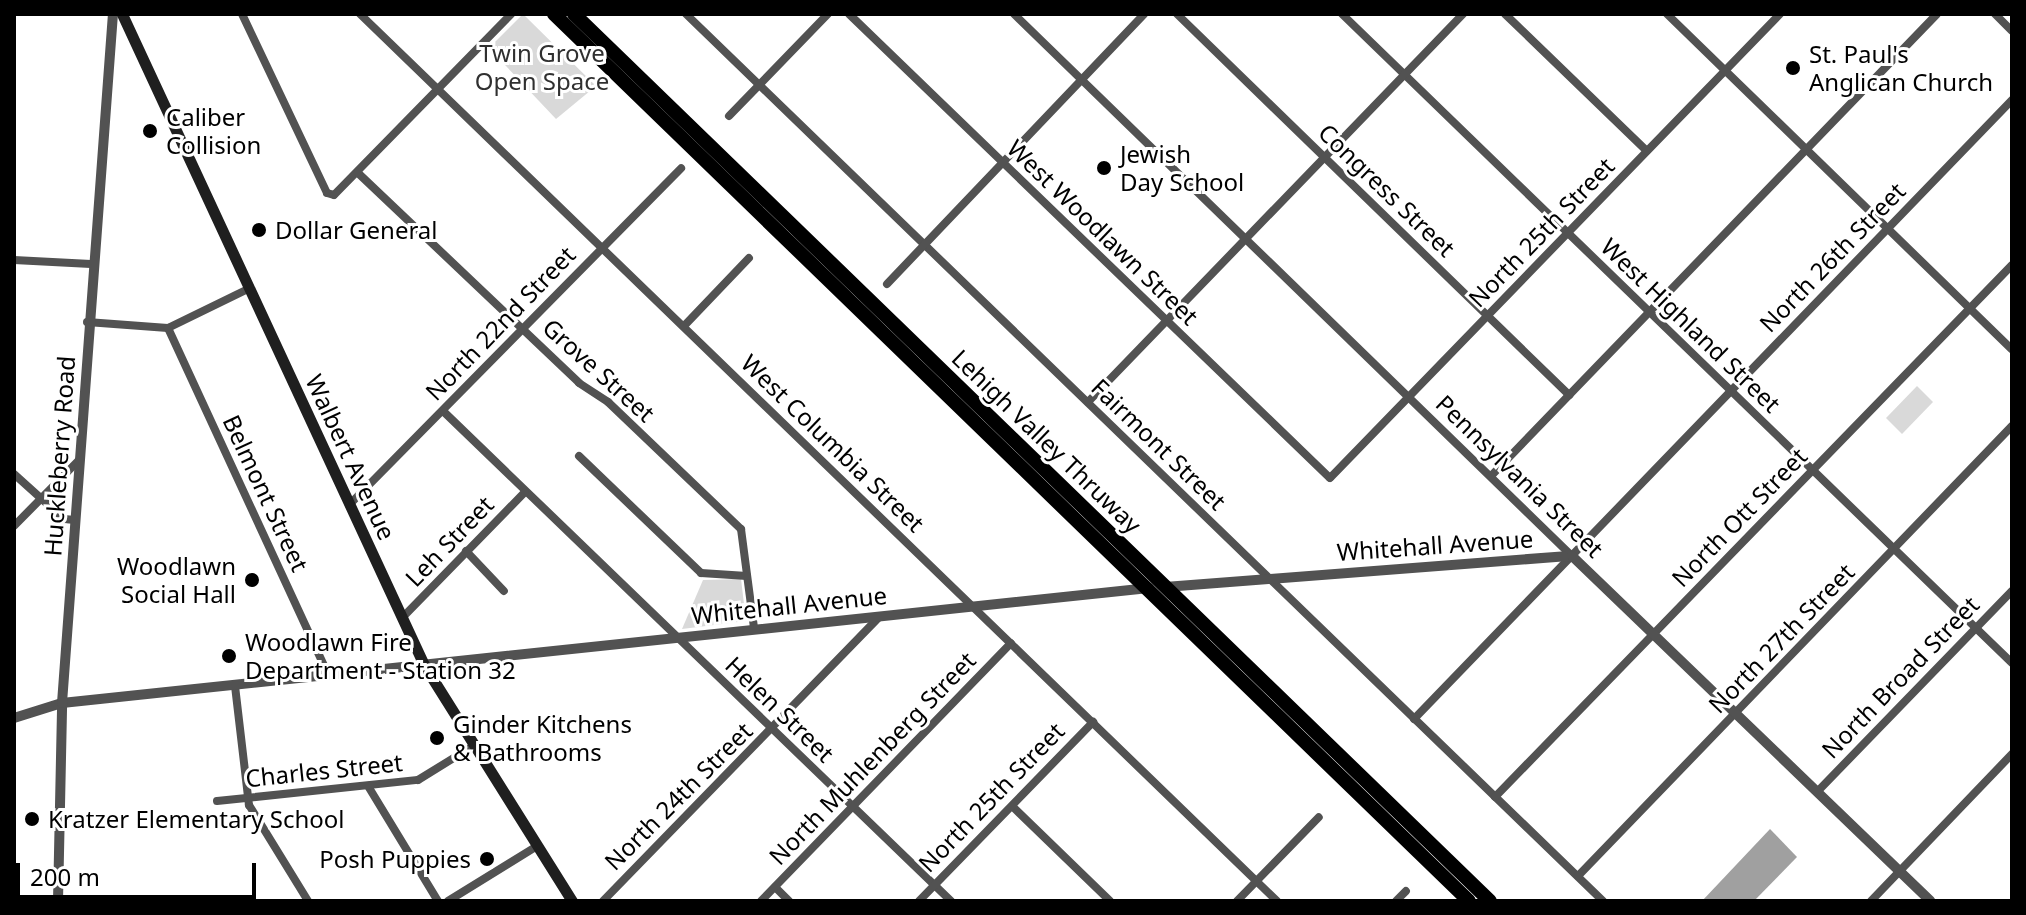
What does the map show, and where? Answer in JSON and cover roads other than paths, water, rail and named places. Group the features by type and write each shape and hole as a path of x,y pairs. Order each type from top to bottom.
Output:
{"highway":[{"name":"Lehigh Valley Thruway","path":"554,14 1469,901"},
{"name":"Lehigh Valley Thruway","path":"574,14 1490,901"}],"main road":[{"name":"Walbert Avenue","path":"122,14 424,665 572,901"}],"street":[{"name":"Huckleberry Road","path":"58,901 62,703 91,264 113,14"},
{"path":"242,14 327,193 339,193 511,14"},
{"name":"West Columbia Street","path":"360,14 1277,901"},
{"name":"Fairmont Street","path":"686,14 1603,901"},
{"path":"729,116 828,14"},
{"name":"West Woodlawn Street","path":"849,14 1330,478"},
{"name":"Pennsylvania Street","path":"1014,14 1930,901"},
{"path":"887,284 1144,14"},
{"name":"Congress Street","path":"1177,14 1569,395"},
{"name":"West Highland Street","path":"1342,14 2012,663"},
{"path":"1088,402 1463,14"},
{"path":"1505,14 1647,151"},
{"path":"1667,14 2012,349"},
{"name":"North 25th Street","path":"1330,478 1780,14"},
{"path":"1491,476 1937,14"},
{"path":"1995,14 2012,31"},
{"name":"North 26th Street","path":"1414,719 2012,100"},
{"name":"North 22nd Street","path":"349,505 681,168"},
{"name":"Grove Street","path":"358,173 522,329 741,529 754,628"},
{"path":"684,326 749,258"},
{"path":"14,260 91,264"},
{"name":"North Ott Street","path":"1495,797 2012,265"},
{"path":"87,322 168,328 248,289"},
{"name":"Belmont Street","path":"168,328 328,675"},
{"name":"Helen Street","path":"443,411 951,901"},
{"name":"North 27th Street","path":"1578,876 2012,426"},
{"path":"579,456 701,573 747,576"},
{"path":"14,526 79,460"},
{"path":"14,474 64,519 75,520"},
{"name":"Leh Street","path":"402,618 525,492"},
{"path":"466,551 504,591"},
{"name":"Whitehall Avenue","path":"14,718 62,703 676,636 1266,577 1572,556"},
{"name":"North Broad Street","path":"1817,792 2012,591"},
{"name":"North 24th Street","path":"603,901 881,615"},
{"name":"North Muhlenberg Street","path":"761,901 1011,643"},
{"path":"235,686 247,798 308,901"},
{"name":"North 25th Street","path":"919,901 1093,722"},
{"name":"Charles Street","path":"217,801 418,780 473,746"},
{"path":"1871,901 2012,754"},
{"path":"368,786 438,901"},
{"path":"1013,807 1110,901"},
{"path":"1237,901 1319,817"},
{"path":"448,901 537,846"},
{"path":"775,887 789,901"},
{"path":"1396,901 1406,891"}],"place":[{"name":"St. Paul's Anglican Church","path":"1793,68"},
{"name":"Caliber Collision","path":"150,131"},
{"name":"Jewish Day School","path":"1104,168"},
{"name":"Dollar General","path":"259,230"},
{"name":"Woodlawn Social Hall","path":"252,580"},
{"name":"Woodlawn Fire Department - Station 32","path":"229,656"},
{"name":"Ginder Kitchens & Bathrooms","path":"437,738"},
{"name":"Kratzer Elementary School","path":"32,819"},
{"name":"Posh Puppies","path":"487,859"}],"park label":[{"name":"Twin Grove Open Space","path":"542,67"}]}
